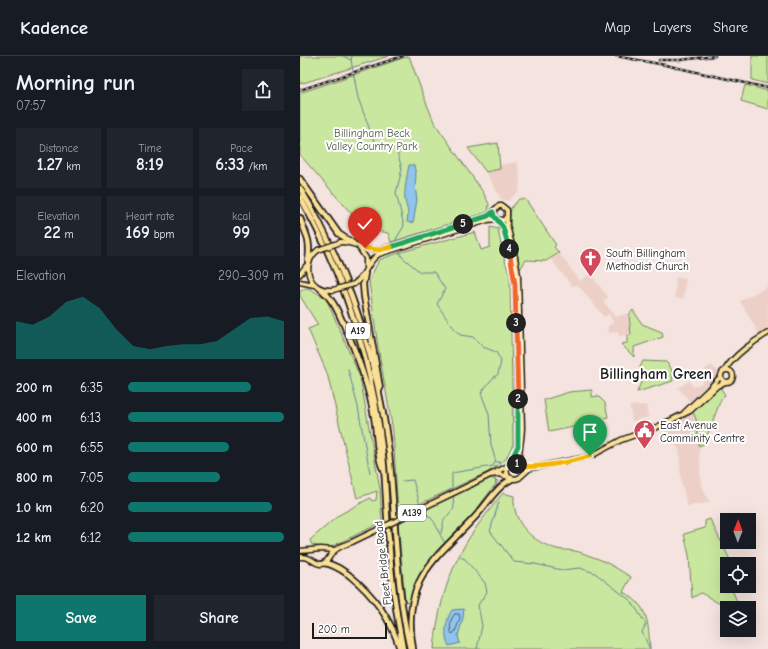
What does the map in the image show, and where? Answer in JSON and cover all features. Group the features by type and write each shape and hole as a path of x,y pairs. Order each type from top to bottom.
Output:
{"highway":[{"path":"300,179 339,234 355,244"},
{"name":"A19","path":"300,188 326,238 353,303 372,365 385,428"},
{"name":"A19","path":"300,197 332,262 356,325 376,405 385,475"},
{"path":"300,218 309,243 310,251 307,263"},
{"name":"A19","path":"365,273 363,284 364,292 372,347 384,408 385,428"},
{"name":"A19","path":"321,289 331,299 353,346 364,374 374,417 379,460 385,475"},
{"name":"Fleet Bridge Road","path":"385,428 401,596 410,649"},
{"name":"Fleet Bridge Road","path":"385,475 394,596 403,649"},
{"path":"413,649 410,630 412,605 414,595 425,572 444,547 474,518 510,478"},
{"path":"326,561 344,572 372,595 388,620 399,647"}],"main road":[{"path":"401,246 488,216 496,207 503,206 507,210 507,225 517,265 520,294 522,433 519,458 522,470 521,475"},
{"path":"493,212 494,216 504,229 509,245 515,284 518,439 517,450 506,473 510,478"},
{"path":"300,274 311,257 318,250 340,242 355,244 371,250 394,248 488,220 504,220 507,216"},
{"path":"355,244 366,258 365,273"},
{"path":"300,282 321,289 333,290 354,284 365,273 375,257 394,248"},
{"path":"307,263 309,275 315,286"},
{"path":"682,414 708,390 721,376 722,372 745,348 768,334"},
{"path":"509,465 514,463 530,468 587,457 621,440 657,427 690,411 717,386 732,380 733,376 731,363"},
{"path":"725,370 732,372"},
{"path":"721,376 722,380 725,382"},
{"name":"A139","path":"300,552 334,550 509,465"},
{"path":"490,475 500,474 517,479 530,468"},
{"path":"314,560 313,556 317,550"},
{"path":"324,550 327,553 326,561"},
{"path":"300,557 308,557 318,563 326,561 334,550"}],"shaded area":[{"path":"517,162 520,177 519,191 508,201 501,199 486,172 499,169 499,165"},
{"path":"559,253 580,281 590,274 608,297 603,301 616,317 628,313 631,334 619,336 618,332 609,333 608,326 614,323 609,314 604,317 578,285 572,286 551,259"},
{"path":"676,277 686,278 683,299 675,298"},
{"path":"768,286 768,331 760,335 740,301"},
{"path":"711,365 721,374 723,381 718,384 720,387 693,412 696,419 699,446 701,484 709,501 707,503 688,506 681,480 679,449 670,440 662,425 682,414 692,406 685,395 678,388 689,381 693,387 702,383 707,376 705,369"},
{"path":"646,405 648,417 632,421 630,406"}],"green space":[{"path":"300,56 389,56 300,84"},
{"name":"Billingham Beck Valley Country Park","path":"409,56 434,122 483,192 489,204 488,212 391,242 388,233 365,229 300,155 300,93"},
{"path":"752,56 768,56 768,84 752,80"},
{"path":"745,85 768,91 768,109 741,101"},
{"path":"498,143 500,169 486,172 468,148"},
{"path":"519,199 526,200 556,245 554,247 559,253 546,261 526,260 520,269 509,225 511,208"},
{"path":"490,227 498,229 503,255 510,276 513,444 506,459 488,472 398,514 393,431 378,347 369,281 379,260 398,253 475,232 481,250 490,247"},
{"path":"308,288 326,298 360,377 380,489 382,522 329,548 312,545 310,540 339,515 370,498 372,501 376,500 377,491 357,498 327,373 308,329 318,325 300,296 300,290"},
{"path":"633,310 642,324 662,332 663,337 634,347 634,357 621,344 627,343 627,336 631,335 629,315"},
{"name":"Billingham Green","path":"643,361 666,362 671,368 673,381 637,392 642,380 640,367"},
{"path":"720,387 725,395 721,399 704,444 699,446 696,419 693,412"},
{"path":"592,390 592,397 598,396 605,403 608,417 588,424 549,432 544,400 569,392"},
{"path":"490,478 498,481 473,514 437,550 420,573 409,603 405,601 398,522"},
{"path":"503,493 514,496 516,515 520,523 525,530 539,542 557,549 577,551 598,559 631,577 623,592 632,597 638,603 646,616 650,649 434,649 437,624 443,599 455,563 480,522"},
{"path":"710,519 720,539 720,549 725,549 729,557 720,557 720,593 733,593 737,601 720,601 720,604 701,593 692,598 689,555 684,534 705,528 705,521"}],"water":[{"path":"409,165 414,165 416,176 415,186 417,200 414,220 412,223 407,222 408,212 405,200 405,187"},
{"path":"464,609 458,636 460,643 449,646 446,637 448,618 452,610"}],"waterway":[{"path":"343,56 351,60"},
{"path":"352,56 351,60 358,98 377,149 396,148 402,169 396,193 404,226 396,239 397,242"},
{"path":"399,249 402,257 420,272 434,272 445,289 437,304 460,335 473,337 483,347 496,352 501,361 498,374 491,380 481,393 489,414 491,445 496,462 500,462 495,469"},
{"path":"348,369 358,407 370,473"},
{"path":"452,492 452,473 493,466 495,462"},
{"path":"495,477 496,485"},
{"path":"402,481 413,480 420,507"},
{"path":"441,533 444,520 454,508 453,495"},
{"path":"499,502 490,531 514,562 535,564 562,570 580,568 595,573 631,601 646,624 642,632 650,649"},
{"path":"421,510 432,519 447,545"},
{"path":"460,557 465,559 485,583 487,592 478,605 482,626 477,649"}],"railway":[{"path":"300,90 403,56"},
{"path":"616,56 665,65 768,88"},
{"path":"659,60 680,60 715,56"}],"place":[{"name":"South Billingham Methodist Church","path":"591,278"},
{"name":"East Avenue Comminity Centre","path":"645,450"}],"district":[{"name":"Billingham Green","path":"656,374"}],"route":[{"path":"365,248 371,250 386,249 488,216 493,212 494,216 504,229 506,235 512,258 515,284 519,427 517,450 509,464 514,463 530,468 590,456"}]}
